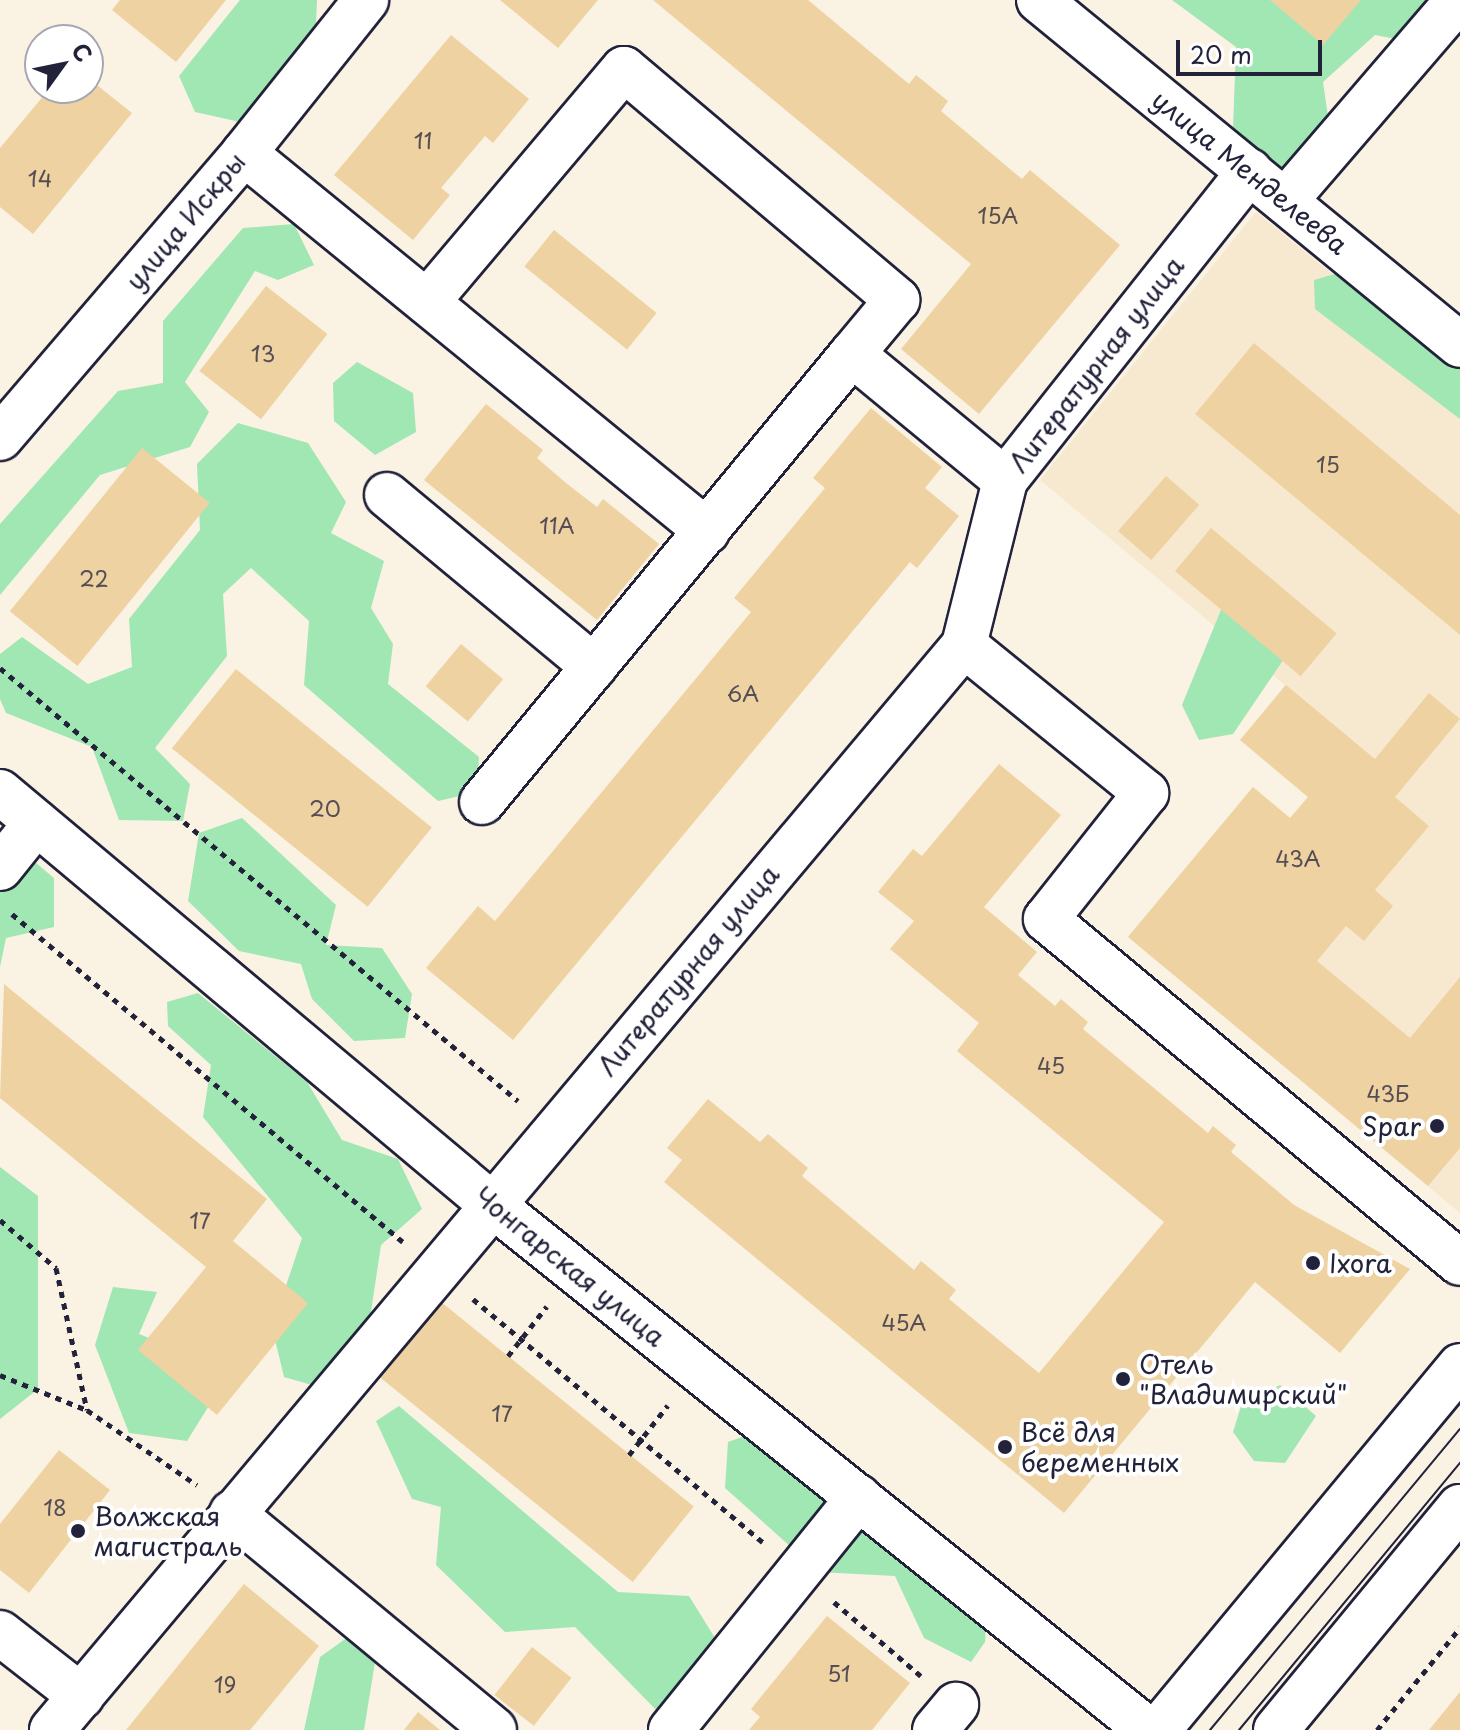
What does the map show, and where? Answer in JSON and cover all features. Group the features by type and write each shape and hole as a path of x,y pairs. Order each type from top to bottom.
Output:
{"street":[{"name":"улица Искры","path":"0,438 244,153 366,0"},
{"name":"улица Менделеева","path":"1039,0 1460,345"},
{"path":"1285,201 1458,0"},
{"path":"427,302 624,69 897,300 482,802"},
{"path":"244,153 707,531"},
{"name":"Литературная улица","path":"52,1730 490,1203 964,645 1005,480 1250,171"},
{"path":"852,354 1005,480"},
{"path":"387,495 594,667"},
{"path":"964,645 1146,793 1046,919 1460,1263"},
{"name":"Чонгарская улица","path":"0,792 490,1203 1148,1730"},
{"path":"0,868 36,823"},
{"path":"1158,1730 1460,1366"},
{"path":"671,1730 859,1497"},
{"path":"1276,1730 1460,1507"},
{"path":"232,1513 494,1730"},
{"path":"0,1633 81,1696"}],"path":[{"path":"0,668 552,1130"},
{"path":"0,904 799,1572 946,1718"},
{"path":"0,1220 56,1268 87,1410"},
{"path":"508,1356 574,1271"},
{"path":"629,1455 696,1368"},
{"path":"0,1375 87,1410 232,1513"},
{"path":"1377,1730 1460,1628"}],"shaded area":[{"path":"1256,212 1460,378 1460,1213 1128,937 1253,787 1290,818 1308,797 1240,740 1285,685 1040,480"}],"green space":[{"path":"240,0 317,0 315,45 249,124 195,112 179,76"},
{"path":"1172,0 1448,0 1417,43 1375,35 1323,82 1331,138 1303,171 1273,172 1233,129 1236,47"},
{"path":"294,224 314,265 278,280 255,271 185,382 209,412 190,447 100,475 0,595 0,524 118,391 163,383 163,321 243,228"},
{"path":"1342,272 1460,366 1460,419 1315,309 1314,280"},
{"path":"357,362 413,393 416,432 375,455 334,421 333,383"},
{"path":"238,423 308,443 346,502 331,533 384,561 371,608 393,644 388,684 479,757 477,792 438,801 304,685 309,621 251,568 223,594 227,656 155,748 190,784 183,821 119,820 92,747 6,713 0,699 0,654 22,637 88,684 132,667 129,619 200,530 197,464"},
{"path":"1223,605 1294,644 1233,734 1199,740 1182,705"},
{"path":"242,818 336,905 326,945 382,948 412,994 405,1038 354,1041 312,999 301,964 239,951 188,901 199,833"},
{"path":"0,833 54,878 54,927 6,938 0,967"},
{"path":"198,993 307,1082 342,1140 398,1159 422,1209 381,1245 366,1345 326,1389 284,1377 272,1327 302,1238 203,1117 211,1065 168,1026 167,1002"},
{"path":"0,1167 38,1196 38,1389 0,1419"},
{"path":"113,1287 157,1292 139,1334 189,1354 215,1396 187,1441 129,1433 95,1345"},
{"path":"1280,1385 1316,1416 1285,1463 1254,1461 1233,1432 1242,1403"},
{"path":"399,1406 618,1592 689,1596 741,1680 703,1721 662,1716 575,1627 505,1632 436,1565 441,1507 412,1499 376,1421"},
{"path":"779,1424 987,1604 985,1642 971,1662 924,1638 895,1576 819,1572 725,1488 728,1442"},
{"path":"355,1632 376,1656 364,1730 304,1730 320,1657"}],"building":[{"path":"120,0 226,0 176,62 112,10"},
{"path":"500,0 598,0 558,48"},
{"path":"653,0 808,0 909,84 916,75 948,101 941,111 1022,179 1030,170 1120,245 979,414 901,349 971,264"},
{"path":"1270,0 1361,0 1323,45"},
{"path":"451,35 529,99 493,143 485,136 441,188 450,195 413,240 334,175"},
{"path":"104,91 132,113 33,234 0,207 0,148 37,104 104,104"},
{"path":"554,230 657,313 627,350 524,267"},
{"path":"266,286 327,334 261,419 200,371"},
{"path":"1254,343 1460,515 1460,635 1195,414"},
{"path":"486,404 543,450 537,458 566,483 597,507 603,499 659,544 597,620 424,480"},
{"path":"871,408 942,467 925,488 959,516 917,568 910,562 513,1040 426,968 478,906 495,921 751,612 734,598 825,488 813,478"},
{"path":"142,448 210,503 77,666 10,611"},
{"path":"1166,476 1199,505 1151,560 1118,531"},
{"path":"1211,528 1337,633 1301,676 1175,571"},
{"path":"461,644 503,679 468,721 426,686"},
{"path":"236,669 432,828 368,907 172,748"},
{"path":"1286,685 1375,759 1429,693 1460,719 1395,797 1429,826 1375,890 1393,906 1364,941 1346,926 1317,961 1410,1038 1460,977 1460,1148 1428,1186 1128,937 1253,787 1290,818 1308,797 1240,740"},
{"path":"999,764 1061,815 984,907 1037,952 1018,975 1055,1006 1061,999 1088,1022 1083,1029 1208,1133 1213,1126 1236,1145 1231,1152 1294,1205 1410,1269 1340,1353 1255,1282 1064,1513 664,1182 682,1160 667,1148 708,1099 760,1142 768,1134 808,1168 802,1176 914,1270 921,1261 956,1290 949,1299 1039,1373 1164,1222 957,1051 979,1023 890,949 914,921 878,892 913,849 922,856"},
{"path":"4,984 267,1199 233,1241 308,1303 217,1415 138,1350 206,1267 0,1098"},
{"path":"435,1297 694,1507 633,1582 374,1372"},
{"path":"59,1450 110,1490 29,1593 0,1570 0,1524"},
{"path":"244,1584 319,1646 250,1730 126,1730"},
{"path":"827,1616 910,1683 872,1730 749,1730 760,1717 751,1709"},
{"path":"532,1647 571,1678 534,1726 494,1695"},
{"path":"1460,1692 1460,1730 1429,1730"},
{"path":"418,1712 440,1730 404,1730"}],"tram line":[{"path":"1210,1730 1460,1429"},
{"path":"1239,1730 1460,1463"}],"place":[{"name":"Spar","path":"1437,1126"},
{"name":"Ixora","path":"1313,1263"},
{"name":"Отель \"Владимирский\"","path":"1123,1379"},
{"name":"Всё для беременных","path":"1005,1447"},
{"name":"Волжская магистраль","path":"78,1531"}]}
